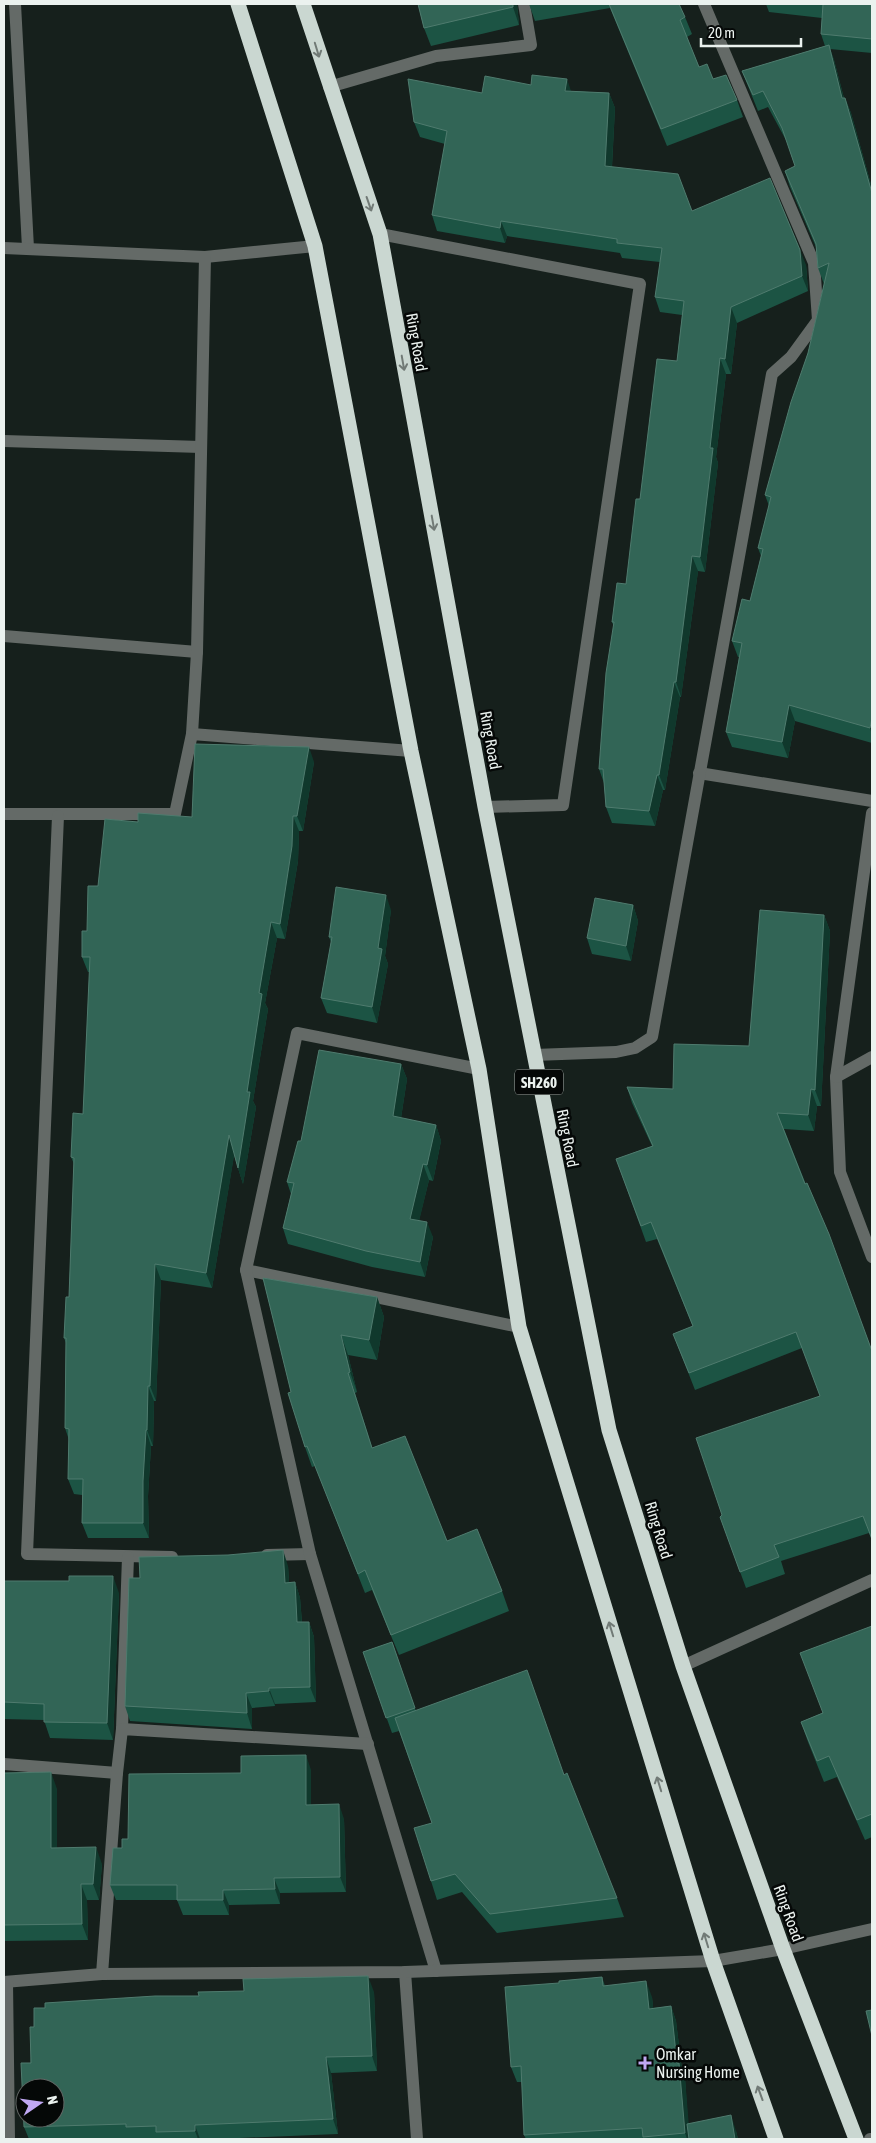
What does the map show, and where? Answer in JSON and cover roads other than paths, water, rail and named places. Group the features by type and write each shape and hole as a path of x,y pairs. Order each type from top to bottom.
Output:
{"highway":[{"path":"238,4 315,246 410,751 479,1069 519,1327 712,1961 776,2139"},
{"name":"Ring Road","path":"303,4 329,87 380,234 486,807 609,1430 683,1666 783,1949 856,2139"}],"street":[{"path":"15,4 28,248"},
{"path":"329,87 436,56 531,45 524,4"},
{"path":"534,1054 616,1052 635,1048 652,1037 772,374 791,357 818,320 814,263 704,4"},
{"path":"380,234 640,284 563,805 486,807"},
{"path":"4,248 205,257 315,246"},
{"path":"4,814 58,816 175,814 192,734 197,652 205,257"},
{"path":"4,441 201,447"},
{"path":"4,636 197,652"},
{"path":"192,734 410,751"},
{"path":"700,774 872,801"},
{"path":"872,814 836,1077 840,1172 872,1257"},
{"path":"58,816 27,1554 128,1557 186,1556"},
{"path":"436,1971 310,1554 246,1270 297,1033 479,1069"},
{"path":"836,1077 872,1056"},
{"path":"246,1270 519,1327"},
{"path":"253,1555 310,1554"},
{"path":"102,1974 122,1729 128,1557"},
{"path":"683,1666 872,1580"},
{"path":"122,1729 368,1744"},
{"path":"4,1764 117,1773"},
{"path":"9,2139 5,1982 102,1974 405,1972 712,1961 783,1949 872,1929"},
{"path":"405,1972 417,2139"}],"place":[{"name":"Omkar Nursing Home","path":"645,2063"}]}
